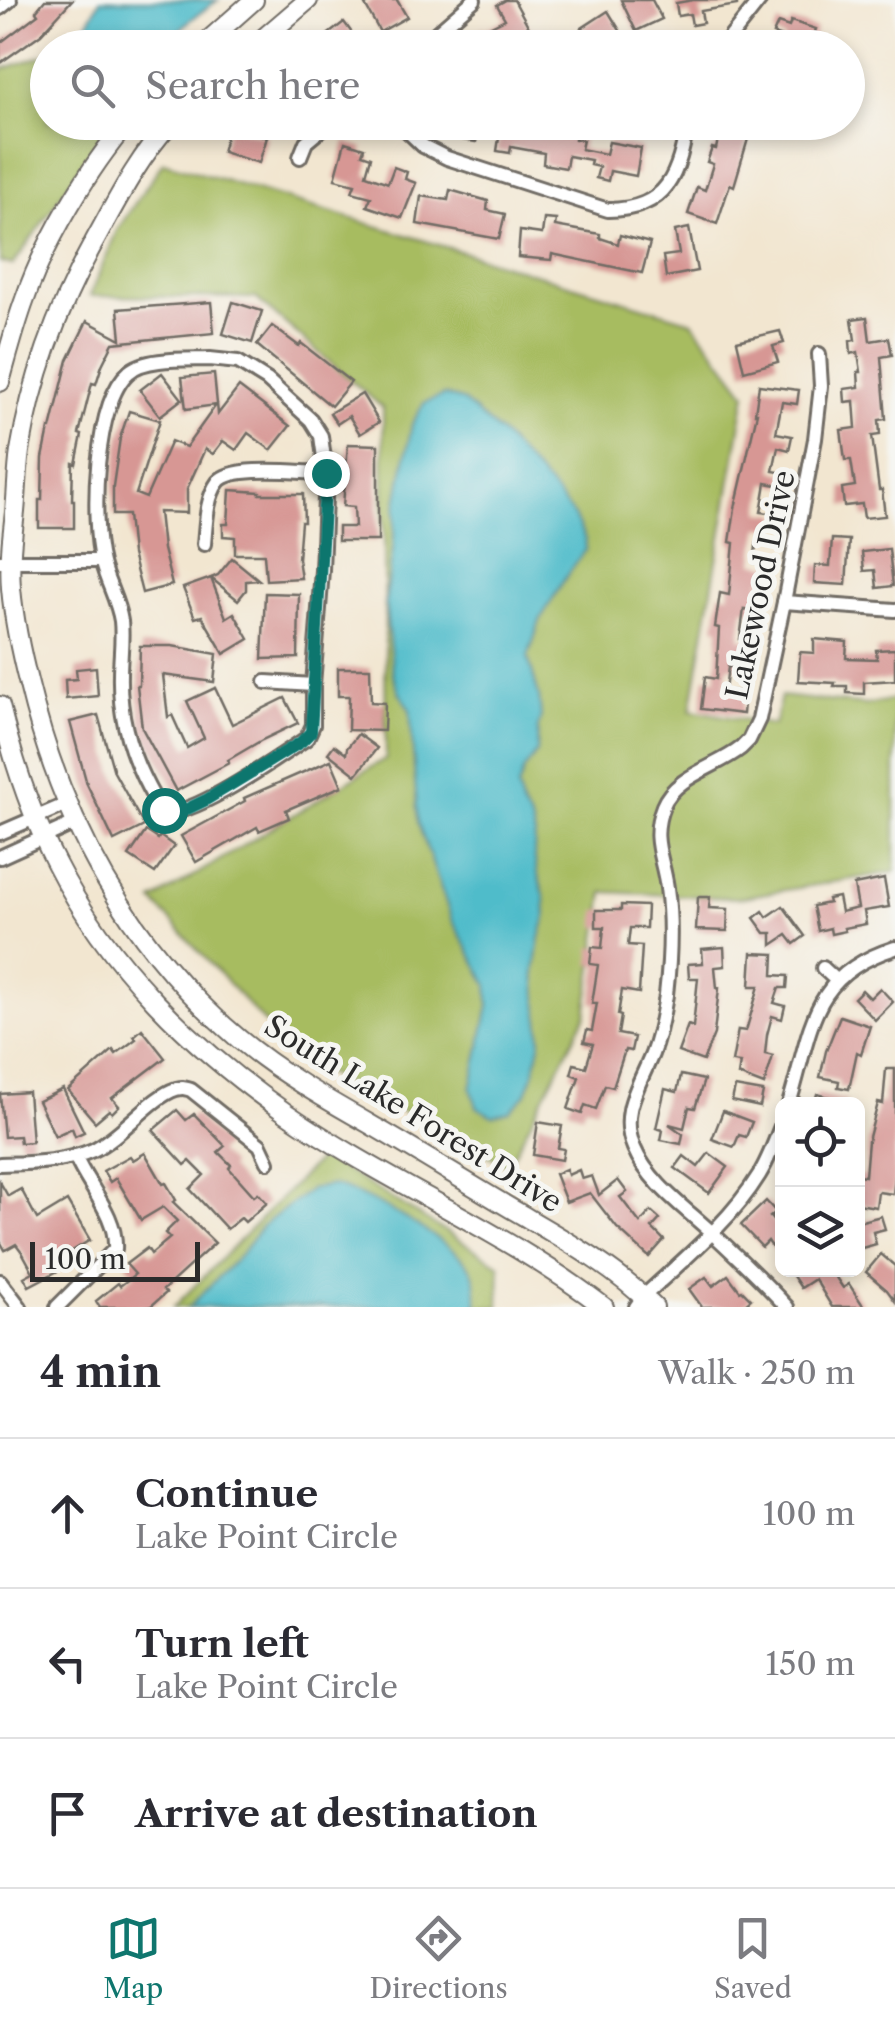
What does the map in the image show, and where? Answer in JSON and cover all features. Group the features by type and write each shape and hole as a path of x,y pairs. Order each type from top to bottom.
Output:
{"main road":[{"path":"220,30 254,0"},
{"path":"273,30 308,0"},
{"path":"0,382 26,296 52,237 115,140"},
{"name":"South Lake Forest Drive","path":"156,140 120,193 78,271 46,350 20,453 5,561 44,746 67,804 118,903 181,981 237,1037 301,1084 596,1259 644,1304"},
{"name":"South Lake Forest Drive","path":"0,706 10,750 57,866 124,967 173,1020 206,1052 287,1113 523,1252 604,1307"}],"street":[{"path":"0,8 10,0"},
{"path":"440,30 474,0"},
{"path":"736,30 760,0"},
{"path":"300,157 308,140"},
{"path":"417,140 447,158 608,210 626,210 650,201 665,189 676,174 684,140"},
{"name":"Lakewood Drive","path":"787,1307 756,1273 656,1181 638,1158 628,1124 632,1099 658,1037 666,997 670,914 657,830 663,806 673,790 731,756 755,729 815,439 821,386 818,354"},
{"path":"210,359 244,365 267,380 311,420 321,436 326,473 313,725 307,738 206,800 181,812 164,810 148,788 126,737 120,696 121,622 101,561 96,476 103,435 121,381 136,366 210,359"},
{"path":"204,544 214,488 227,474 326,473"},
{"path":"5,561 101,561"},
{"path":"784,602 895,610"},
{"path":"266,682 313,685"},
{"path":"0,833 67,804"},
{"path":"0,857 75,823"},
{"path":"791,1097 809,1028 836,980 874,954 895,948"},
{"path":"823,968 836,980"},
{"path":"0,1164 43,1163 76,1156 110,1140 162,1097 182,1088 191,1090 260,1145 268,1162"},
{"path":"644,1304 712,1233 758,1176 775,1139"},
{"path":"57,1307 116,1250 106,1212 76,1156"},
{"path":"0,1281 20,1307"}],"green space":[{"path":"30,60 30,140 99,140 13,265 0,262 0,70"},
{"path":"163,162 692,321 746,393 691,710 774,725 781,696 866,705 895,699 895,872 737,898 604,892 586,1015 508,1165 297,1058 153,901 386,758 383,408 256,298 90,296 117,230"},
{"path":"322,1156 500,1265 499,1307 174,1307"}],"water":[{"path":"100,0 218,0 180,30 84,30"},
{"path":"444,395 462,400 500,433 553,490 574,516 586,549 541,618 528,657 541,716 537,752 524,770 518,788 535,835 537,872 545,898 546,917 535,972 541,1040 525,1095 510,1111 492,1116 477,1107 471,1088 489,1006 488,985 452,920 418,823 410,710 393,674 385,603 396,507 412,424 424,403"},
{"path":"333,1185 365,1197 446,1245 470,1268 477,1307 189,1307 241,1254 262,1226 311,1189"}],"building":[{"path":"45,0 72,0 45,30 30,30 30,42 0,63 0,43 38,14 36,11"},
{"path":"374,0 397,0 407,17 379,30 365,5"},
{"path":"514,0 530,30 478,30 505,19 497,5"},
{"path":"621,0 652,0 662,19 636,30"},
{"path":"737,0 737,5 701,11 703,23 692,25 690,14 678,16 676,3"},
{"path":"608,11 620,30 583,30"},
{"path":"791,21 816,29 775,30 778,23 789,27"},
{"path":"344,22 350,30 334,30"},
{"path":"225,140 266,140 259,163 222,152"},
{"path":"499,140 583,140 581,149 606,154 609,142 641,148 636,176 610,171 608,181 596,178 599,167 590,165 591,160 568,156 566,168 543,164 544,153 511,147 510,153 497,151"},
{"path":"718,140 748,140 717,224 688,214 697,187 705,190 713,164 707,162 712,148 716,149"},
{"path":"345,142 364,148 362,154 371,157 366,175 388,183 394,167 407,172 405,179 416,183 402,218 367,206 371,197 352,192 355,184 335,179"},
{"path":"450,190 488,201 487,210 505,214 499,239 417,224 421,196 448,200"},
{"path":"544,219 556,220 555,226 600,234 600,238 618,244 620,235 650,243 642,273 552,254 551,260 518,257 520,231 542,234"},
{"path":"689,228 697,271 666,277 663,256 679,254 675,231"},
{"path":"211,302 214,333 113,343 96,384 92,383 79,434 82,435 76,464 73,463 74,528 39,528 43,458 49,429 68,360 87,321 121,339 118,309"},
{"path":"233,302 262,311 252,343 223,334"},
{"path":"867,317 870,341 889,338 892,355 881,357 886,419 879,420 880,435 872,436 885,516 864,518 862,504 844,506 842,488 855,486 851,460 845,460 841,430 856,428 854,401 845,402 844,389 859,387 861,372 858,352 851,354 850,341 855,340 852,319"},
{"path":"272,326 351,382 331,406 257,345"},
{"path":"780,331 784,343 773,346 778,362 744,371 737,341"},
{"path":"162,373 182,399 160,416 140,390"},
{"path":"214,374 218,414 239,387 290,426 271,450 248,433 236,450 223,441 213,454 205,449 187,489 187,513 159,512 172,585 142,593 128,515 113,515 120,438 129,411 160,420 136,494 146,498 171,441 186,447 216,405 186,409 182,377"},
{"path":"759,385 799,390 797,404 782,402 776,433 792,436 789,450 778,447 773,471 785,473 782,486 766,483 761,512 778,514 776,529 760,527 756,546 754,563 770,565 768,580 761,579 760,611 744,609 740,639 751,639 750,668 728,667 725,690 745,692 743,714 701,709 705,677 716,679 719,628 715,627 720,593 729,595 734,543 730,542 757,413"},
{"path":"362,394 379,422 360,434 349,416 337,424 330,413"},
{"path":"348,444 378,445 378,541 338,541 338,527 355,527 354,507 343,506"},
{"path":"230,490 303,494 304,522 298,559 301,578 266,580 264,554 235,554 235,537 223,536 223,524 228,524"},
{"path":"832,539 849,540 846,585 814,583 815,565 830,566"},
{"path":"889,549 893,586 877,588 875,570 864,571 862,552"},
{"path":"232,558 259,580 246,581 246,590 238,600 211,578"},
{"path":"211,578 226,618 234,613 249,639 224,654 202,616 195,618 183,588"},
{"path":"265,593 299,594 298,658 262,659"},
{"path":"814,639 847,642 846,658 877,659 876,650 895,649 895,680 864,682 864,694 847,693 847,686 834,686 835,683 798,681 800,652 814,653"},
{"path":"140,646 172,646 217,654 214,682 163,675 168,717 172,715 187,748 204,738 187,701 215,688 232,724 285,698 298,723 176,791 142,728 137,685"},
{"path":"96,667 98,696 66,699 65,680 77,679 76,669"},
{"path":"338,668 370,668 371,702 385,703 384,731 348,730 349,696 338,696"},
{"path":"98,715 114,772 144,826 114,841 87,784 70,722"},
{"path":"358,734 377,748 356,775 328,753 334,745 346,754"},
{"path":"331,760 342,786 286,810 289,818 259,831 257,827 196,862 181,836 245,801 244,798"},
{"path":"146,831 174,846 155,873 129,856"},
{"path":"884,879 889,907 864,911 866,924 831,934 830,928 818,931 813,906 838,897 841,912 858,908 854,885"},
{"path":"698,897 710,897 709,908 728,909 727,931 696,930"},
{"path":"621,905 647,906 646,928 630,928 628,945 642,946 639,993 622,990 618,1015 618,1034 634,1037 631,1051 625,1050 613,1087 605,1085 596,1109 585,1105 582,1114 568,1109 579,1077 571,1074 574,1064 586,1067 593,1044 584,1042 587,1030 592,1031 597,1003 592,1003 598,965 590,964 592,947 602,948 604,927 596,927 596,910 621,910"},
{"path":"783,906 805,936 794,944 787,935 772,945 772,933 765,933 754,918 763,911 767,917"},
{"path":"724,947 725,966 715,967 719,988 714,1034 703,1061 678,1052 688,1025 693,1027 698,978 689,978 688,964 703,963 702,949"},
{"path":"752,953 774,954 773,975 788,976 787,988 779,988 774,1003 785,1006 782,1019 772,1016 765,1054 773,1056 764,1085 738,1075 740,1063 732,1062 738,1030 746,1031 759,986 750,986"},
{"path":"880,988 893,1002 875,1020 854,998 862,990 870,998"},
{"path":"840,1016 870,1026 861,1054 857,1052 849,1089 838,1087 839,1081 820,1077"},
{"path":"142,1029 165,1058 112,1098 119,1106 95,1122 68,1090 113,1050 116,1054 136,1039 134,1036"},
{"path":"886,1069 895,1069 893,1194 878,1192 876,1207 865,1205 865,1176 868,1141 878,1103 883,1104"},
{"path":"681,1075 704,1080 695,1108 689,1107 684,1128 669,1124 683,1134 681,1144 661,1140 663,1130 656,1128 665,1089 677,1092"},
{"path":"735,1087 763,1092 760,1107 732,1101"},
{"path":"63,1089 84,1132 75,1136 72,1128 55,1136 38,1101"},
{"path":"28,1092 32,1142 20,1143 19,1136 4,1137 0,1094"},
{"path":"177,1110 186,1120 194,1114 225,1146 218,1152 231,1165 229,1168 254,1196 258,1193 267,1203 245,1222 241,1218 227,1229 190,1189 204,1175 190,1161 185,1165 153,1130"},
{"path":"723,1111 752,1122 746,1137 739,1135 734,1147 712,1139"},
{"path":"538,1122 562,1126 558,1148 564,1149 562,1160 533,1155"},
{"path":"145,1153 176,1200 173,1202 215,1243 150,1307 100,1307 96,1301 135,1274 126,1264 147,1248 151,1254 170,1238 165,1233 177,1221 163,1207 141,1220 116,1178 110,1182 103,1171 130,1156 133,1160"},
{"path":"709,1153 728,1167 709,1193 675,1168 684,1156 698,1167"},
{"path":"566,1169 568,1175 579,1170 582,1179 592,1176 599,1195 618,1180 627,1192 620,1197 640,1223 651,1211 660,1219 652,1228 664,1240 649,1257 617,1228 590,1193 566,1202 555,1174"},
{"path":"0,1182 8,1196 21,1189 37,1219 67,1201 90,1240 64,1256 69,1265 29,1286 24,1277 33,1272 22,1252 16,1244 5,1250 0,1241"},
{"path":"766,1201 775,1211 770,1217 775,1223 775,1251 768,1241 762,1247 741,1225"},
{"path":"881,1216 885,1229 873,1232 876,1244 865,1247 865,1220"},
{"path":"881,1254 895,1266 895,1301 866,1272"},
{"path":"728,1275 751,1299 742,1307 702,1307 689,1289 706,1277 713,1286"},
{"path":"794,1277 836,1277 843,1288 849,1284 864,1307 832,1307 815,1279 801,1288"}],"route":[{"path":"164,810 181,812 206,800 311,732 326,473"}]}
